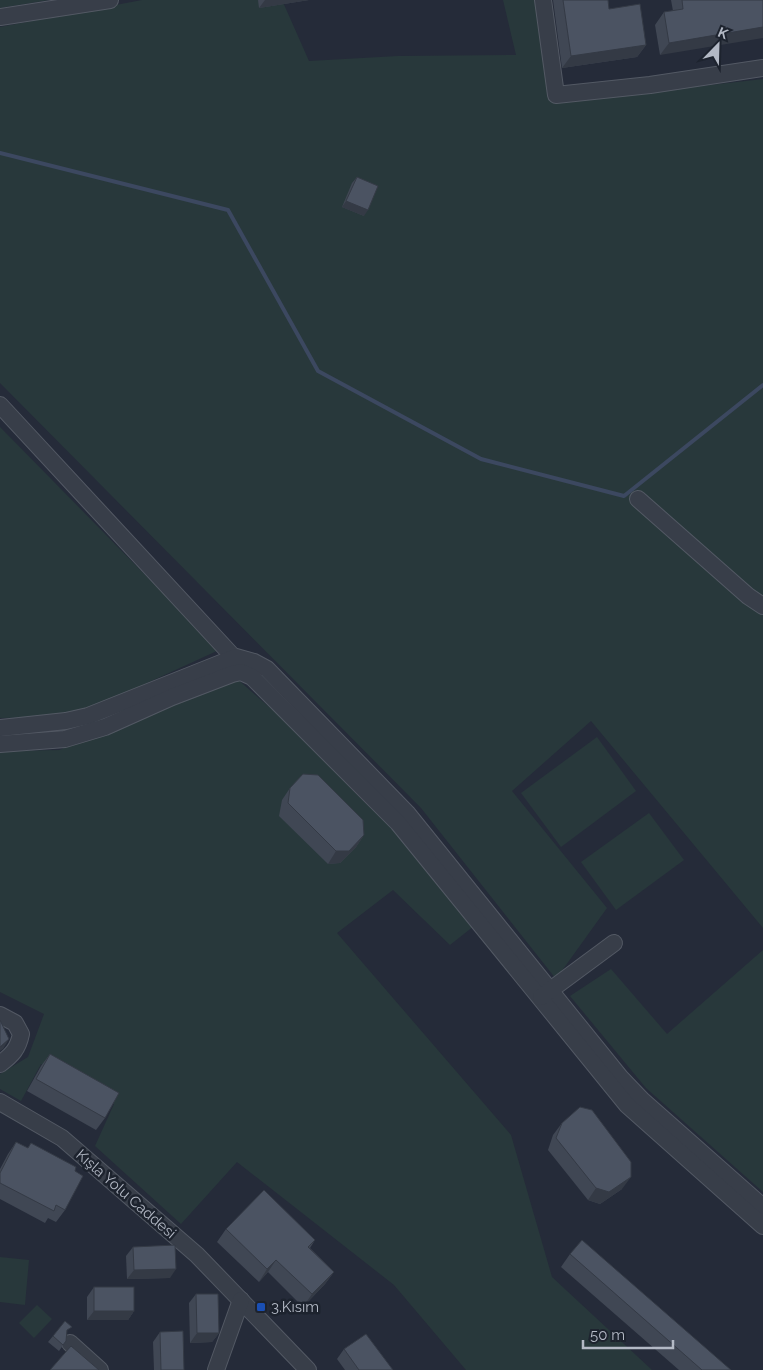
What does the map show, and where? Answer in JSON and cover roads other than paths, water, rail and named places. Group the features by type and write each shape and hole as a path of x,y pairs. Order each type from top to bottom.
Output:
{"street":[{"path":"0,17 110,0"},
{"path":"543,0 556,95 650,85 763,68"},
{"path":"0,405 252,677 398,823 544,995 642,1100 763,1207"},
{"path":"638,499 748,596 763,606"},
{"path":"0,728 66,721 88,716 234,658 254,662 267,670 406,813 627,1105 763,1226"},
{"path":"0,744 65,738 105,727 172,697 232,674 241,672 252,677"},
{"path":"544,995 614,943"},
{"path":"0,1015 15,1023 21,1034 18,1047 13,1055 0,1064"},
{"name":"Kışla Yolu Caddesi","path":"0,1102 62,1138 197,1255 308,1370"},
{"path":"216,1370 241,1300"},
{"path":"70,1343 100,1370"}],"waterway":[{"path":"0,153 228,210 318,371 481,459 624,496 763,385"}],"place":[{"name":"3.Kısım","path":"261,1307"}]}
